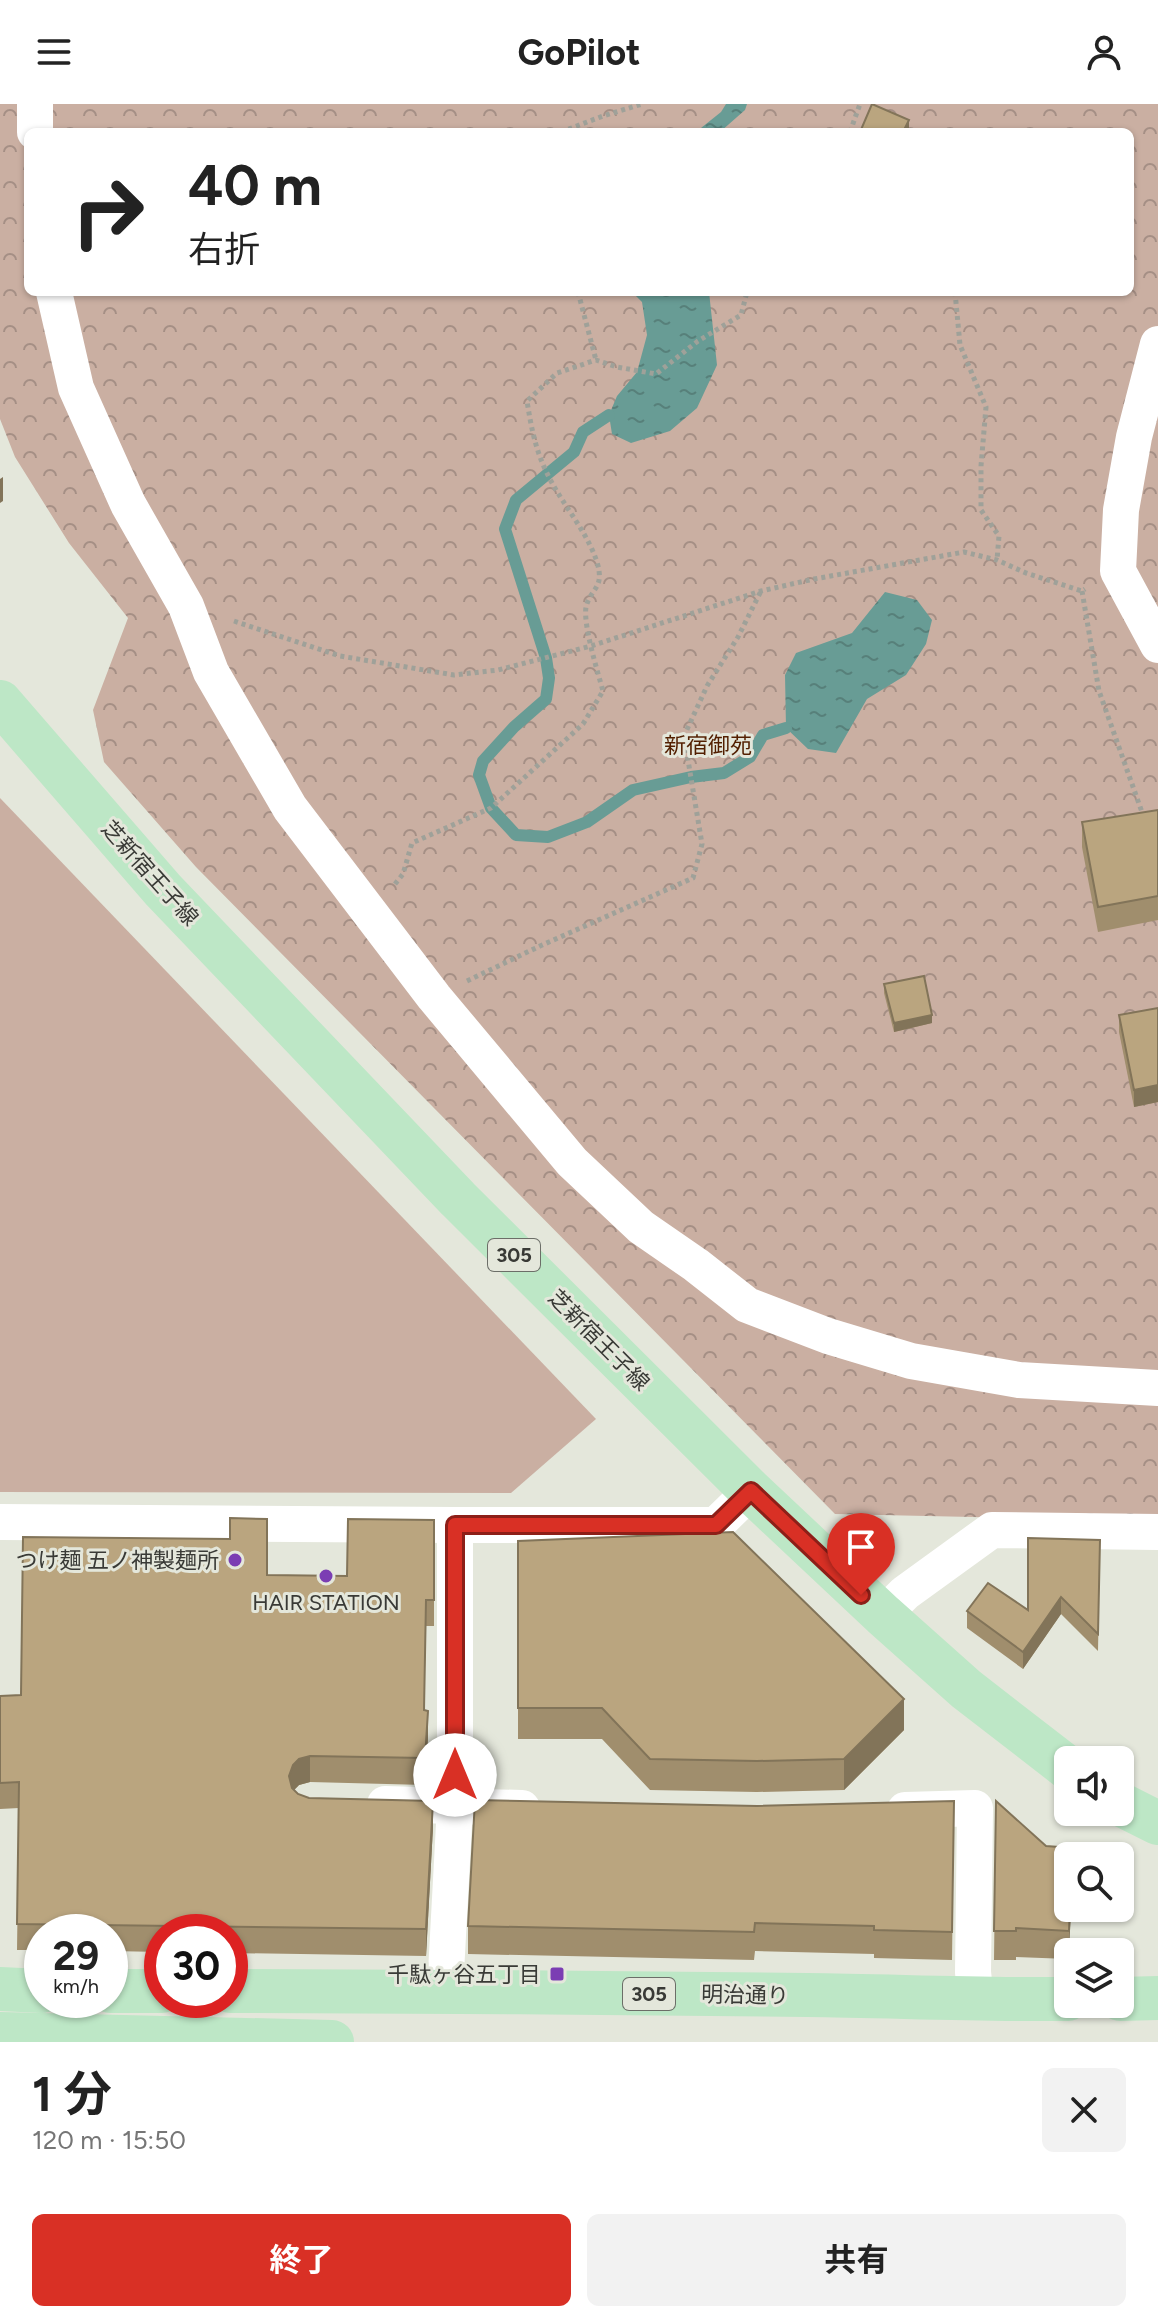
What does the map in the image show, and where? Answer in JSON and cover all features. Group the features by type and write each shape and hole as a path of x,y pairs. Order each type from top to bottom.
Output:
{"main road":[{"name":"芝新宿王子線","path":"0,702 174,901 458,1199 751,1491 883,1615 966,1689 1054,1757"},
{"path":"1134,1811 1158,1823"},
{"path":"0,1989 24,1990"},
{"name":"明治通り","path":"248,1991 1054,1999"},
{"path":"1134,1999 1158,1998"},
{"path":"0,2034 332,2042"}],"street":[{"path":"35,104 35,128"},
{"path":"55,296 76,388 128,504 186,606 211,672 290,808 434,997 572,1162 641,1227 747,1305 828,1336 911,1361 1019,1380 1158,1388"},
{"path":"1158,344 1134,437 1121,510 1118,571 1158,645"},
{"path":"0,1522 716,1525 751,1491"},
{"path":"445,1991 455,1806 455,1525"},
{"path":"883,1615 905,1593 992,1530 1158,1532"},
{"path":"353,1804 550,1808"},
{"path":"866,1810 975,1808 973,1972 976,2000"}],"path":[{"path":"572,128 642,104"},
{"path":"851,128 860,104"},
{"path":"579,296 596,360"},
{"path":"371,913 403,874 412,843 491,808 583,724 603,691 591,646 586,608 601,581 597,561 573,514 547,474 532,436 527,401 557,373 596,360 656,374 698,341 741,315 746,296"},
{"path":"955,296 960,345 986,407 981,510 999,536 997,560"},
{"path":"186,606 340,656 454,675 498,670 591,646 761,591 964,552 997,560 1082,591 1118,571"},
{"path":"434,997 693,878 702,844 684,736 707,686 738,637 761,591"},
{"path":"1082,591 1099,691 1143,815"}],"green space":[{"name":"新宿御苑","path":"0,104 1158,104 1158,1521 835,1514 196,867 104,762 93,710 128,618 69,543 15,457 0,419"},
{"path":"0,798 596,1419 511,1493 0,1492"}],"water":[{"path":"726,104 747,104 745,110 725,128 701,128"},
{"path":"636,296 709,296 717,365 697,408 670,431 631,443 612,434 609,415 617,396 637,372 647,335 642,302"},
{"path":"885,592 917,600 932,620 926,644 906,675 867,699 836,753 808,749 786,728 785,675 796,653 852,633"}],"building":[{"path":"872,104 909,120 905,128 862,128"},
{"path":"1158,810 1158,896 1098,907 1082,822"},
{"path":"924,976 932,1015 894,1023 884,984"},
{"path":"1158,1008 1158,1085 1134,1090 1119,1015"},
{"path":"230,1518 267,1519 267,1575 347,1576 348,1519 434,1520 434,1600 426,1600 424,1710 428,1711 425,1758 310,1756 299,1759 289,1776 292,1788 309,1798 433,1801 426,1929 248,1927 248,1914 144,1914 144,1926 128,1925 128,1914 24,1914 24,1924 17,1924 19,1782 0,1783 0,1696 21,1695 23,1537 230,1539"},
{"path":"733,1532 904,1699 844,1759 650,1759 602,1708 518,1708 518,1541"},
{"path":"1028,1538 1100,1540 1098,1634 1061,1597 1023,1652 967,1611 988,1583 1028,1610"},
{"path":"475,1800 757,1806 954,1801 952,1932 874,1930 874,1926 755,1923 754,1932 468,1926"},
{"path":"996,1801 1046,1846 1054,1847 1054,1922 1069,1922 1069,1931 1016,1928 1016,1931 994,1931"}],"waterway":[{"path":"609,415 583,432 574,452 516,500 505,529 546,658 549,678 546,699 514,727 483,761 479,775 491,808 516,835 548,837 587,822 633,790 724,773 750,757 763,735 786,728"}],"place":[{"name":"つけ麺 五ノ神製麺所","path":"235,1560"},
{"name":"HAIR STATION","path":"326,1576"},
{"name":"千駄ヶ谷五丁目","path":"557,1974"}],"route":[{"path":"455,1775 455,1525 716,1525 751,1491 861,1595"}]}
